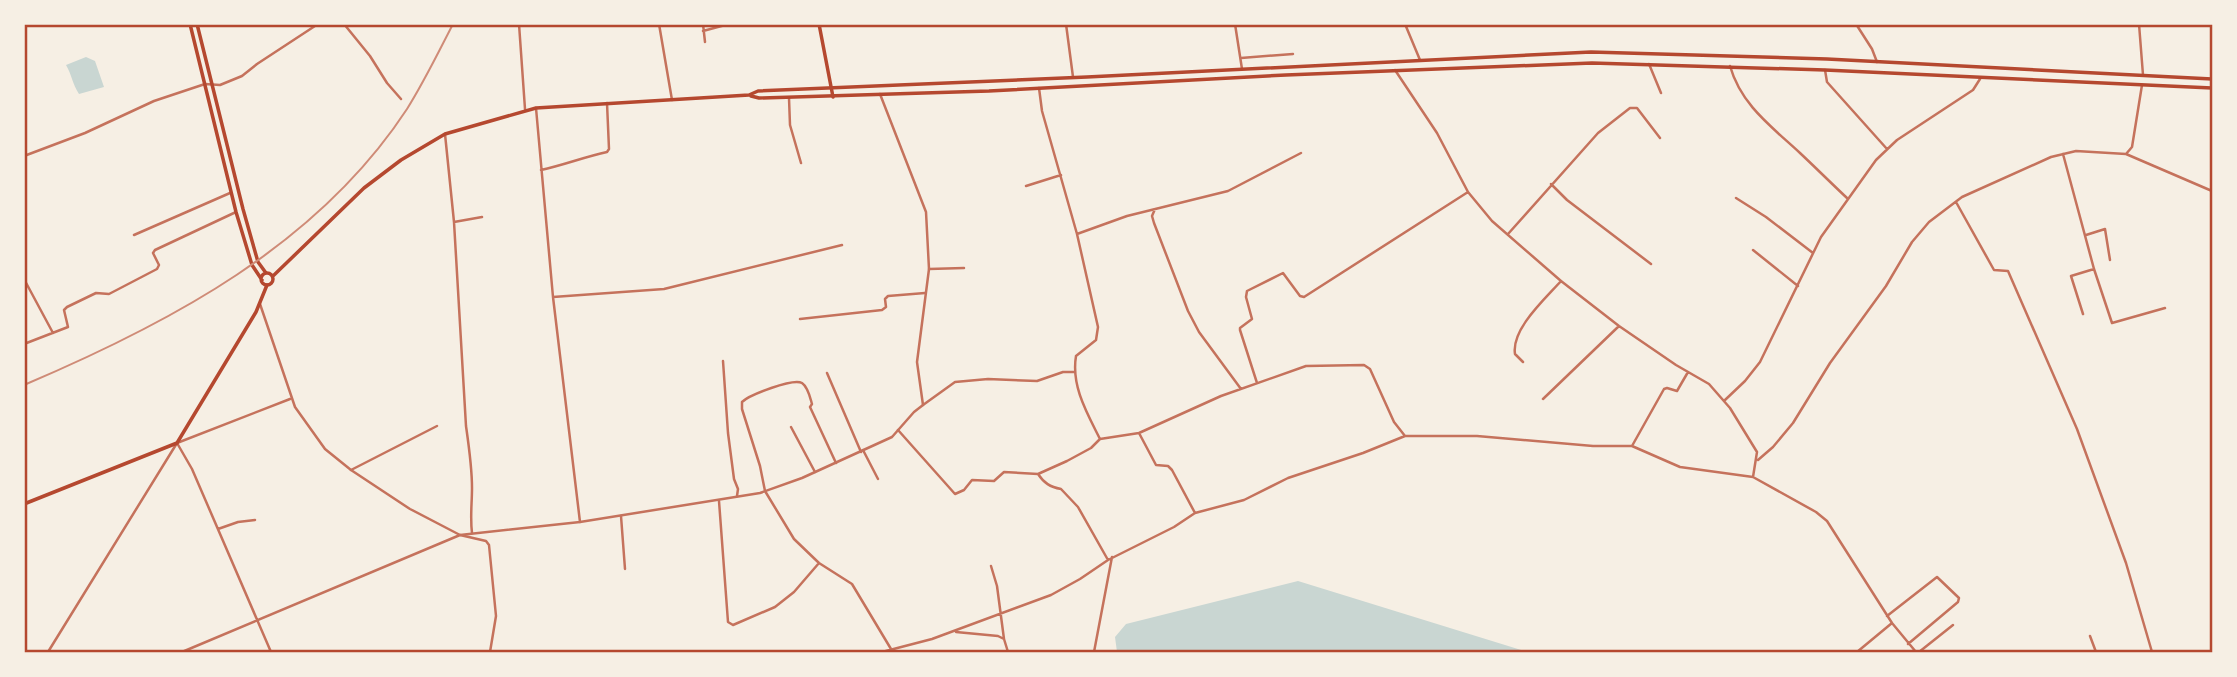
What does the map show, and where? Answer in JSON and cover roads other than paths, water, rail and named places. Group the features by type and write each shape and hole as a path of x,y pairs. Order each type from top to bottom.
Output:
{"main road":[{"path":"190,24 230,193 252,265 267,285"},
{"path":"197,24 258,262 266,273 273,276"},
{"path":"819,24 833,97"},
{"path":"1636,63 1637,52"},
{"path":"24,504 177,443 260,304 273,276 364,188 401,160 445,134 536,108 749,95 758,91 1637,52 2213,79"},
{"path":"1452,59 1452,68"},
{"path":"1850,71 1852,61"},
{"path":"749,95 759,98 833,97 1395,70 1636,63 1825,69 1980,79 2213,88"},
{"path":"1334,73 1335,65"},
{"path":"1203,71 1203,80"},
{"path":"2167,76 2167,86"},
{"path":"1052,79 1052,88"},
{"path":"215,128 223,127"},
{"path":"224,166 232,164"},
{"path":"241,230 248,227"},
{"path":"262,280 266,273"}],"street":[{"path":"24,156 154,101 205,85 220,85 242,76 318,24"},
{"path":"344,24 401,99"},
{"path":"519,24 526,110"},
{"path":"659,24 672,100"},
{"path":"703,24 705,42"},
{"path":"703,31 729,24"},
{"path":"1066,24 1073,77"},
{"path":"1235,24 1242,69"},
{"path":"1405,24 1420,60"},
{"path":"1856,24 1877,62"},
{"path":"2139,24 2143,75"},
{"path":"1241,58 1293,54"},
{"path":"1649,63 1661,93"},
{"path":"1730,66 1734,80 1767,125 1847,199"},
{"path":"1825,69 1825,78 1829,84 1886,149"},
{"path":"1395,70 1437,132 1468,192 1492,221 1561,281 1619,326 1709,384 1724,401 1754,446 1758,460 1754,477"},
{"path":"1724,401 1760,362 1813,253 1847,199 1886,149 1954,105 1973,90 1980,79"},
{"path":"2126,153 2132,147 2142,85"},
{"path":"1039,88 1042,111 1077,234 1098,334 1091,345 1076,356 1074,372 1084,406 1100,439"},
{"path":"880,94 926,212 929,269 917,362 923,405"},
{"path":"789,98 790,125 801,163"},
{"path":"541,170 574,162 588,155 607,152 607,103"},
{"path":"536,108 553,297 580,522"},
{"path":"1508,234 1598,133 1630,108 1637,108 1660,138"},
{"path":"445,134 454,222 472,490 472,533"},
{"path":"1758,460 1793,423 1830,363 1875,303 1912,242 1929,222 1956,202 2022,169 2076,151 2126,153 2213,191"},
{"path":"1077,234 1155,209 1228,191 1301,153"},
{"path":"2063,154 2094,269 2112,323 2165,308"},
{"path":"1026,186 1060,174"},
{"path":"1551,184 1567,200 1651,264"},
{"path":"1257,383 1240,330 1252,319 1247,291 1283,273 1300,296 1304,297 1468,192"},
{"path":"134,235 230,193"},
{"path":"1736,198 1813,253"},
{"path":"1956,202 1994,271 2008,271 2042,345 2100,490 2126,564 2152,653"},
{"path":"1155,209 1154,223 1188,311 1199,332 1241,389"},
{"path":"24,344 68,327 64,310 67,307 96,293 109,294 157,269 159,265 153,253 155,250 236,212"},
{"path":"454,222 482,217"},
{"path":"2086,235 2105,230 2110,260"},
{"path":"553,297 664,289 842,245"},
{"path":"1753,250 1798,286"},
{"path":"929,269 964,268"},
{"path":"2083,314 2071,276 2094,269"},
{"path":"24,279 54,333"},
{"path":"1522,362 1515,354 1516,338 1528,318 1561,281"},
{"path":"800,318 883,310 888,296 925,293"},
{"path":"260,304 295,407 325,449 351,470 410,509 460,534 486,541 489,545 495,616 490,653"},
{"path":"1543,400 1619,326"},
{"path":"723,361 727,433 738,489 737,498"},
{"path":"898,430 955,494 964,490 972,481 994,481 1004,472 1038,474 1091,448 1100,439 1139,433 1241,389 1306,366 1364,365 1370,369 1394,422 1405,436"},
{"path":"182,653 460,534 580,522 737,498 765,491 836,463 891,437 923,405 955,382 988,379 1037,381 1063,372 1074,372"},
{"path":"1632,446 1664,389 1677,391 1688,372"},
{"path":"827,373 862,451 878,479"},
{"path":"836,463 810,407 812,404 805,385 799,382 786,383 748,396 742,402 765,491 794,538 821,564 852,584 892,650"},
{"path":"48,653 177,443 291,398"},
{"path":"351,470 437,426"},
{"path":"792,427 815,472"},
{"path":"1139,433 1156,465 1168,466 1172,470 1195,513"},
{"path":"882,653 953,632 1051,595 1110,558 1174,527 1195,513 1244,499 1288,478 1405,436 1477,436 1593,446 1632,446 1680,467 1754,477 1827,521 1887,617 1917,653 1953,625"},
{"path":"177,443 192,469 271,653"},
{"path":"1038,474 1042,481 1052,488 1061,488 1078,507 1110,558 1094,653"},
{"path":"719,501 728,622 733,625 775,607 821,564"},
{"path":"621,516 625,569"},
{"path":"218,529 255,520"},
{"path":"991,566 1008,653"},
{"path":"1887,617 1937,577 1959,598 1958,602 1908,644"},
{"path":"1857,653 1892,623"},
{"path":"953,632 991,635 1004,639"},
{"path":"2088,653 2095,650 2090,636"}],"railway":[{"path":"24,385 133,335 186,306 237,275 285,240 330,201 371,157 407,109 453,24"}]}
